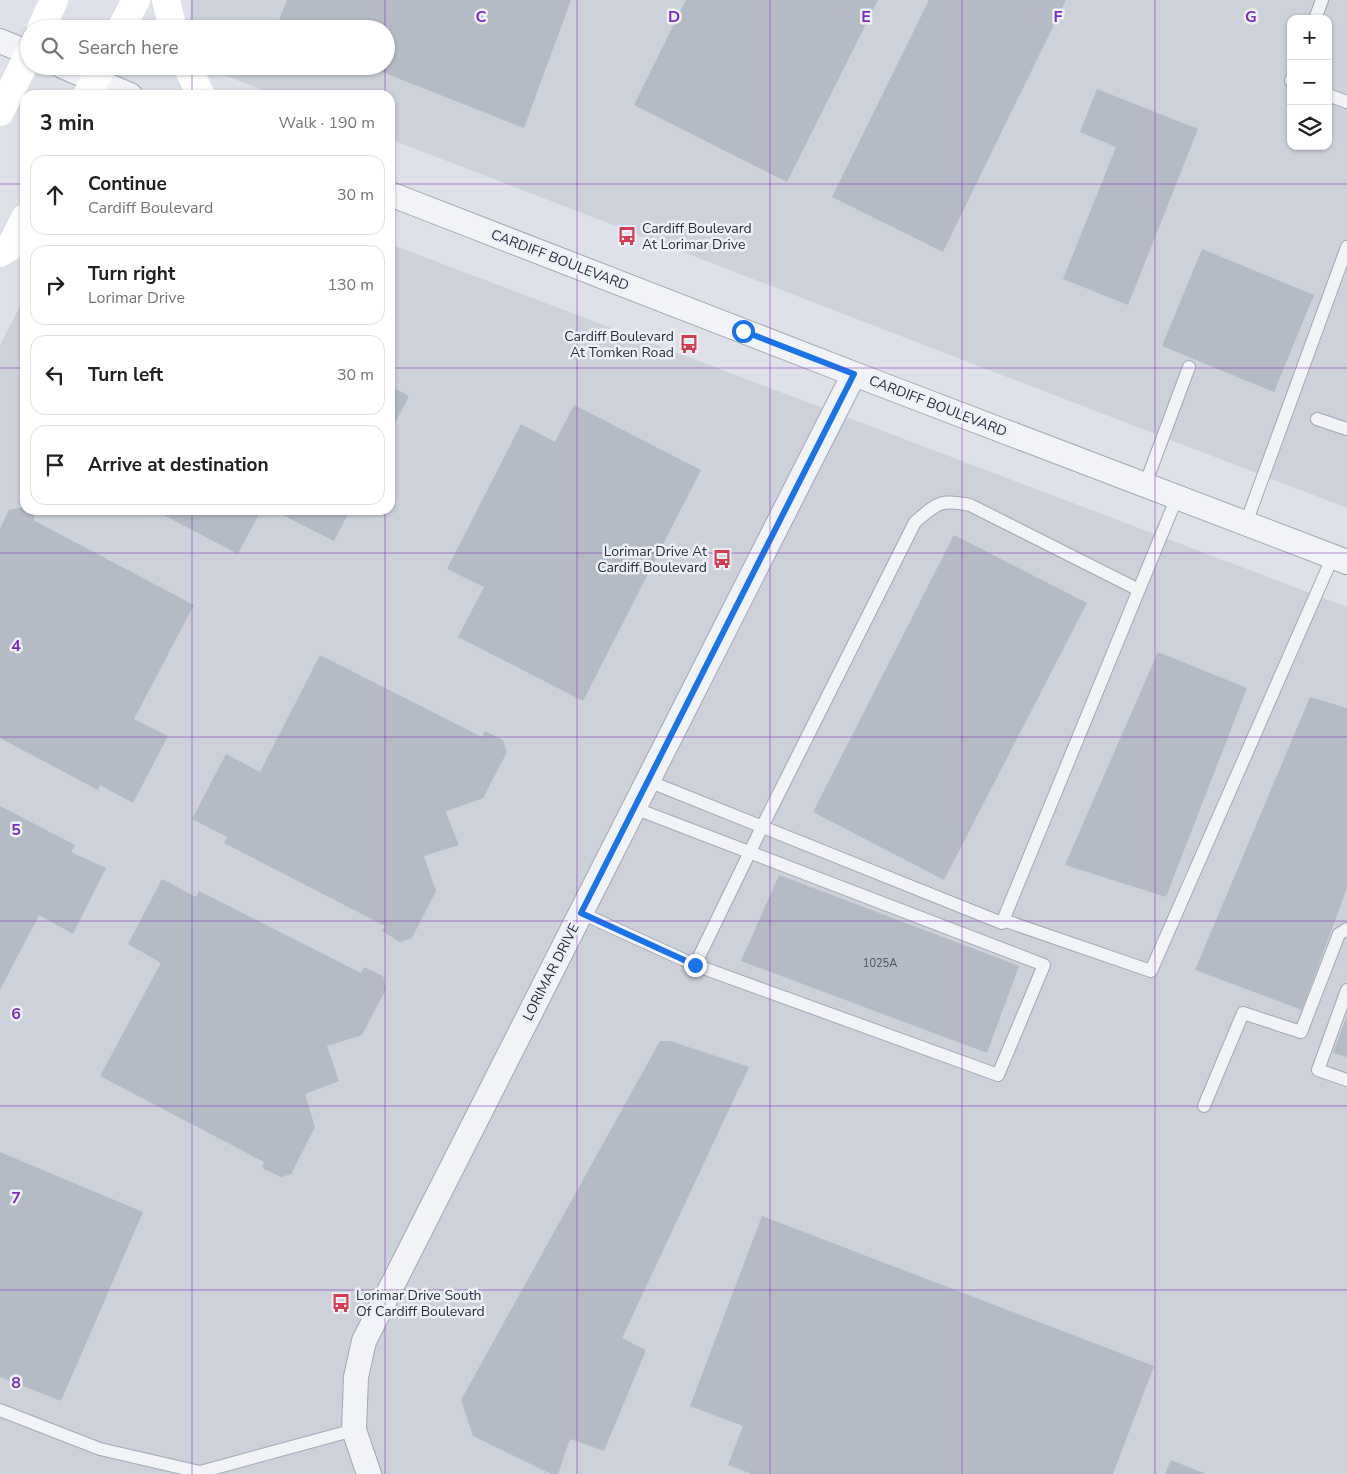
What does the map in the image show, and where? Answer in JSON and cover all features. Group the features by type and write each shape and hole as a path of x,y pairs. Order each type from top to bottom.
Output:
{"main road":[{"path":"44,20 54,0"},
{"path":"126,20 136,0"},
{"path":"166,0 171,20"},
{"path":"0,112 20,72"},
{"path":"191,75 199,90"},
{"path":"0,253 11,246 20,228"}],"street":[{"path":"0,41 20,50"},
{"path":"83,75 118,90"},
{"name":"CARDIFF BOULEVARD","path":"395,196 854,374 1340,559"},
{"name":"LORIMAR DRIVE","path":"369,1474 354,1430 356,1377 364,1341 854,374"}],"lane":[{"path":"1316,15 1322,0"},
{"path":"1332,96 1347,102"},
{"path":"1246,523 1347,247"},
{"path":"1145,485 1189,367"},
{"path":"1317,419 1347,430"},
{"path":"648,781 1002,923 1177,497"},
{"path":"695,965 762,826 915,522 938,504 954,502 970,505 1139,590"},
{"path":"1003,920 1151,971 1340,559"},
{"path":"581,913 695,965 998,1075 1044,965 634,808"},
{"path":"1204,1106 1243,1013 1301,1032 1339,934 1347,929"},
{"path":"1347,990 1318,1070 1347,1080"},
{"path":"0,1410 100,1449 200,1472 354,1430"}],"shaded area":[{"path":"191,0 1347,0 1347,508 395,141 395,90 262,90 228,75 395,75 395,20 190,20"},
{"path":"395,246 1347,607 1347,1474 0,1474 0,345 20,306 20,515 395,515"}],"building":[{"path":"287,0 571,0 524,128 390,75 395,75 395,20 279,20"},
{"path":"686,0 878,0 787,182 634,105"},
{"path":"929,0 1066,0 943,252 832,197"},
{"path":"1097,89 1198,129 1128,305 1063,279 1116,147 1080,132"},
{"path":"1202,249 1314,295 1274,392 1162,346"},
{"path":"395,389 409,396 395,423"},
{"path":"574,405 701,470 583,701 458,637 484,587 447,569 521,424 555,442"},
{"path":"20,508 20,515 35,515 33,520 194,605 134,719 168,736 133,803 100,785 98,790 0,738 0,529 9,510"},
{"path":"164,515 258,515 238,554"},
{"path":"283,515 347,515 334,541"},
{"path":"954,535 1087,603 944,880 813,812"},
{"path":"1158,652 1247,688 1166,897 1065,865"},
{"path":"320,655 482,737 485,731 503,740 507,752 483,798 447,811 446,813 459,845 424,856 436,891 412,938 400,942 382,931 385,926 224,843 227,837 192,819 226,754 260,772"},
{"path":"1310,697 1347,708 1347,888 1302,1010 1195,970"},
{"path":"0,806 75,845 71,852 106,868 73,934 39,915 0,990"},
{"path":"779,875 1019,966 987,1053 741,961"},
{"path":"162,879 196,897 199,891 361,973 364,967 383,976 386,989 362,1035 327,1046 339,1081 305,1094 315,1127 291,1174 281,1177 262,1168 264,1162 100,1076 161,963 128,944"},
{"path":"1347,1015 1347,1057 1333,1053"},
{"path":"660,1041 670,1041 749,1067 622,1338 646,1350 604,1451 570,1439 558,1474 551,1474 473,1436 461,1400"},
{"path":"0,1152 143,1212 61,1401 0,1377"},
{"path":"762,1216 1154,1366 1113,1474 752,1474 728,1465 743,1426 690,1406"},
{"path":"1171,1460 1206,1474 1165,1474"}],"place":[{"name":"Cardiff Boulevard At Lorimar Drive","path":"627,236"},
{"name":"Cardiff Boulevard At Tomken Road","path":"689,344"},
{"name":"Lorimar Drive At Cardiff Boulevard","path":"722,559"},
{"name":"Lorimar Drive South Of Cardiff Boulevard","path":"341,1303"}],"route":[{"path":"695,965 581,913 854,374 743,331"}]}
